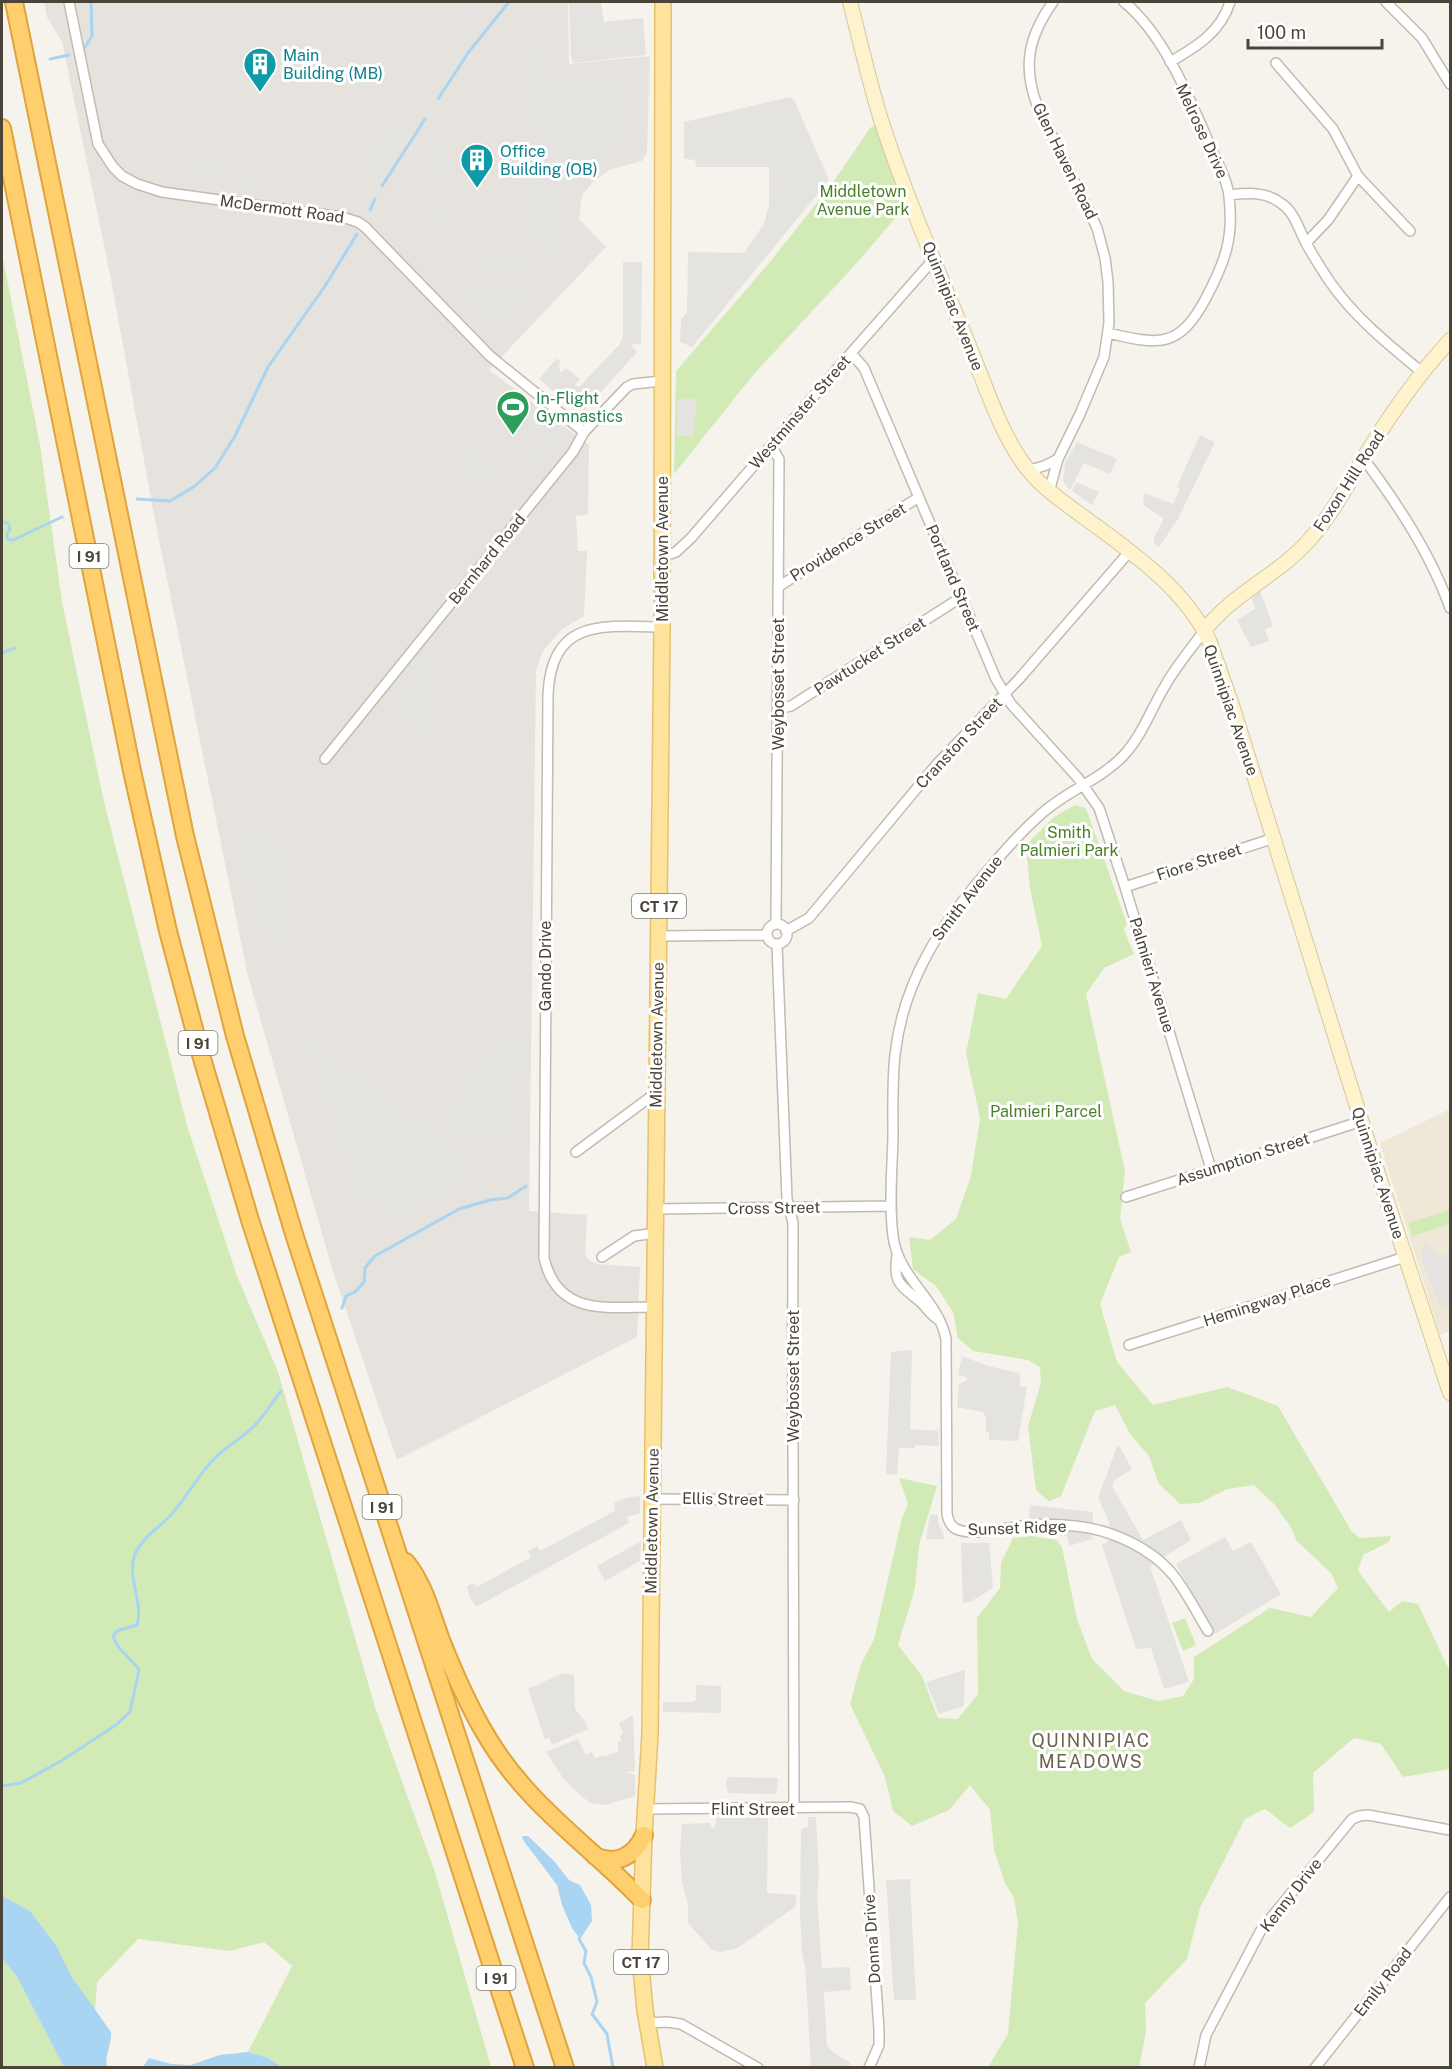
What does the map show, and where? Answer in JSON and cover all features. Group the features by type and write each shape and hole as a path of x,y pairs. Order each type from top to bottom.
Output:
{"highway":[{"name":"I 91","path":"14,2 166,749 210,943 267,1147 565,2067"},
{"name":"I 91","path":"2,128 132,771 168,932 195,1035 250,1220 525,2067"},
{"path":"397,1552 420,1581 454,1673 473,1713 495,1750 534,1799 642,1900"},
{"path":"594,1856 609,1861 623,1858 634,1852 644,1835"},
{"path":"514,2034 514,2067"}],"main road":[{"name":"Middletown Avenue","path":"655,2067 647,2023 641,1965 650,1717 656,1233 662,627 663,2"},
{"name":"Quinnipiac Avenue","path":"850,2 881,120 933,260 1007,435 1029,470 1049,492 1144,561 1163,580 1204,630 1232,705 1405,1257 1450,1393"},
{"name":"Foxon Hill Road","path":"1204,630 1216,615 1275,572 1310,540 1422,373 1450,340"}],"street":[{"name":"McDermott Road","path":"69,2 98,144 122,176 143,187 162,192 342,217 358,222 365,226 490,356 584,432"},
{"name":"Glen Haven Road","path":"1049,492 1058,459 1100,368 1108,333 1108,282 1105,258 1097,228 1037,105 1030,85 1031,43 1037,28 1053,2"},
{"name":"Melrose Drive","path":"1108,333 1153,342 1185,330 1194,320 1222,268 1230,234 1229,195 1226,183 1202,126 1170,62 1152,34 1132,8 1124,2"},
{"path":"1170,62 1208,37 1226,16 1230,2"},
{"path":"1386,2 1422,38 1450,84"},
{"path":"1276,63 1333,129 1358,176 1410,231"},
{"path":"1306,243 1328,220 1358,176"},
{"path":"1229,195 1264,194 1279,201 1293,216 1330,283 1378,336 1422,373"},
{"name":"Westminster Street","path":"661,557 676,552 691,538 933,260"},
{"name":"Portland Street","path":"850,353 864,368 960,598 1005,694 1011,704 1084,786"},
{"name":"Bernhard Road","path":"325,759 573,452 584,432 627,387 633,384 662,381"},
{"name":"Weybosset Street","path":"771,446 779,459 776,924"},
{"path":"1363,458 1382,483 1419,542 1443,585 1450,608"},
{"path":"1029,470 1058,459"},
{"name":"Providence Street","path":"778,587 919,497"},
{"name":"Cranston Street","path":"786,931 809,918 936,764 1005,694 1130,551"},
{"name":"Pawtucket Street","path":"778,709 791,706 960,598"},
{"name":"Gando Drive","path":"655,1307 599,1308 575,1302 560,1290 547,1269 544,1258 548,694 553,662 562,646 572,638 596,627 662,627"},
{"name":"Smith Avenue","path":"891,1206 895,1055 901,1023 922,962 955,909 1010,845 1045,810 1105,772 1125,754 1166,683 1204,630"},
{"name":"Palmieri Avenue","path":"1084,786 1099,808 1211,1169"},
{"name":"Fiore Street","path":"1125,887 1274,838"},
{"path":"776,924 784,927 786,931 785,940 777,945 769,940 767,934 771,926 776,924"},
{"path":"658,936 767,934"},
{"name":"Weybosset Street","path":"777,945 788,1208 793,1223 794,1808"},
{"path":"576,1152 657,1092"},
{"name":"Assumption Street","path":"1126,1197 1362,1121"},
{"name":"Cross Street","path":"656,1209 891,1206"},
{"name":"Sunset Ridge","path":"891,1206 897,1255 895,1273 898,1282 940,1321 945,1333 947,1345 947,1514 952,1526 962,1530 982,1531 1045,1524 1091,1528 1113,1533 1166,1567 1178,1581 1208,1631"},
{"path":"602,1257 634,1236 656,1233"},
{"name":"Hemingway Place","path":"1129,1345 1405,1257"},
{"name":"Ellis Street","path":"653,1498 794,1500"},
{"name":"Flint Street","path":"645,1809 850,1807 860,1809"},
{"name":"Donna Drive","path":"860,1809 864,1817 879,2029 879,2045 869,2067"},
{"name":"Kenny Drive","path":"1199,2067 1206,2035 1261,1930 1352,1820 1368,1815 1450,1830"},
{"name":"Emily Road","path":"1315,2067 1450,1897"},
{"path":"647,2023 681,2024 758,2067"}],"shaded area":[{"path":"44,2 568,2 569,64 650,56 647,152 642,161 609,170 594,181 582,195 579,219 606,247 489,370 589,445 588,515 576,516 578,551 587,551 584,616 561,630 543,651 536,670 529,1211 587,1215 585,1253 589,1261 598,1264 640,1267 637,1337 397,1460 334,1275 248,976 154,515 110,274 62,42 47,17"},
{"path":"470,2 497,2 479,23 463,11"},
{"path":"569,2 601,2 604,22 643,18 646,55 573,63"},
{"path":"546,47 557,74 570,82 618,78 629,81 632,91 632,145 596,163 570,184 563,196 563,218 574,219 574,249 565,250 564,263 545,264 544,242 517,242 518,157 520,154 534,153 534,134 526,133 527,48"},
{"path":"437,52 450,60 429,95 414,87"},
{"path":"790,97 794,100 829,180 692,347 680,342 681,319 687,313 688,252 744,253 764,224 769,205 769,167 696,167 695,160 684,159 684,122"},
{"path":"403,118 409,121 376,181 370,179 366,181 352,173 370,141 376,143 389,120"},
{"path":"451,135 450,181 435,190 428,189 429,137"},
{"path":"154,152 227,163 228,171 260,176 259,193 213,186 213,179 150,167"},
{"path":"287,181 309,184 307,199 285,196"},
{"path":"447,197 446,232 454,242 442,255 433,245 429,230 436,227 429,223 429,198"},
{"path":"470,254 529,254 528,271 470,271"},
{"path":"623,262 642,262 641,344 633,344 632,347 637,352 584,411 579,408 575,410 539,379 557,358 561,362 560,373 566,368 580,379 575,385 579,387 619,345 623,337"},
{"path":"464,270 473,279 526,282 533,289 546,278 559,291 553,296 541,298 499,336 451,285 457,279 451,272"},
{"path":"678,399 697,399 694,436 677,436"},
{"path":"553,423 566,435 525,486 511,475"},
{"path":"1200,435 1215,442 1178,519 1159,547 1154,544 1154,537 1163,518 1143,505 1144,493 1173,504 1180,489 1177,486"},
{"path":"464,439 501,470 484,490 447,459"},
{"path":"1077,442 1117,459 1110,474 1084,463 1070,490 1063,481 1065,463"},
{"path":"1076,482 1099,492 1092,505 1072,491"},
{"path":"1260,591 1273,626 1265,630 1269,641 1251,647 1237,620 1255,609 1251,597"},
{"path":"420,652 439,668 429,683 442,693 431,708 444,719 427,741 393,715 392,696 385,693 395,681 401,686 406,685 407,680 401,674"},
{"path":"262,817 273,826 283,842 302,923 298,926 303,932 274,967 270,966 264,957 228,824"},
{"path":"501,1023 520,1032 528,1032 526,1079 519,1079 509,1134 476,1153 434,1119 465,1080 460,1075"},
{"path":"312,1033 478,1162 451,1200 407,1218 384,1221 347,1190 303,1044"},
{"path":"1450,1109 1450,1331 1440,1335 1380,1143"},
{"path":"1425,1240 1440,1257 1450,1252 1450,1313 1448,1304 1441,1307 1422,1262 1421,1255"},
{"path":"912,1350 910,1429 938,1431 939,1446 915,1445 914,1448 899,1448 897,1475 886,1474 891,1352"},
{"path":"962,1356 988,1366 1020,1373 1020,1386 1027,1387 1018,1441 989,1440 989,1432 986,1432 986,1417 983,1412 957,1407 959,1384 967,1380 966,1377 958,1375"},
{"path":"1118,1444 1132,1469 1115,1480 1112,1486 1143,1540 1181,1520 1191,1540 1150,1566 1189,1682 1164,1689 1151,1648 1136,1649 1102,1545 1108,1542 1109,1522 1098,1498"},
{"path":"640,1496 640,1513 627,1517 629,1523 476,1607 469,1596 467,1586 474,1583 477,1587 531,1557 528,1551 537,1546 540,1551 615,1511 614,1503 625,1498"},
{"path":"1030,1505 1093,1512 1092,1539 1069,1546 1068,1538 1059,1532 1028,1532"},
{"path":"930,1514 938,1515 938,1522 945,1539 926,1539"},
{"path":"1225,1537 1233,1551 1251,1542 1281,1594 1215,1634 1176,1564"},
{"path":"641,1541 640,1561 605,1581 597,1566"},
{"path":"961,1543 989,1543 993,1588 970,1602 963,1603"},
{"path":"965,1670 964,1706 939,1714 926,1682"},
{"path":"563,1673 574,1675 575,1709 588,1729 552,1745 549,1738 545,1740 528,1689"},
{"path":"696,1685 721,1686 721,1713 663,1712 663,1702 693,1702 696,1700"},
{"path":"633,1715 635,1771 626,1772 635,1775 635,1796 605,1805 590,1803 572,1788 546,1752 578,1739 586,1755 592,1752 595,1758 619,1751 617,1743 621,1741 620,1737 623,1733 619,1723"},
{"path":"728,1777 778,1778 776,1794 728,1793 726,1784"},
{"path":"808,1817 816,1817 819,1874 817,1895 822,1968 850,1967 851,1990 824,1992 827,2046 850,2063 848,2067 811,2066 800,1914 801,1829 808,1827"},
{"path":"716,1818 768,1818 767,1893 796,1895 796,1906 738,1948 720,1952 711,1949 688,1923 688,1905 682,1881 680,1851 682,1824 710,1823 712,1828 715,1827"},
{"path":"910,1879 916,2000 894,2000 886,1880"}],"green space":[{"name":"Middletown Avenue Park","path":"875,125 904,208 855,265 754,374 674,474 676,371 770,262 834,181 870,128"},
{"path":"2,254 40,445 62,602 104,802 188,1129 237,1276 278,1372 375,1707 435,1872 491,2067 282,2067 268,2058 248,2052 292,1966 264,1942 230,1951 138,1939 97,1982 95,2011 72,1977 56,1945 30,1911 2,1896"},
{"path":"1075,805 1087,811 1127,924 1124,930 1134,954 1104,968 1086,994 1125,1171 1120,1219 1131,1252 1119,1257 1100,1304 1117,1362 1153,1405 1227,1387 1278,1406 1352,1532 1360,1538 1391,1536 1389,1542 1363,1555 1358,1571 1389,1612 1402,1601 1418,1604 1450,1672 1450,1769 1403,1777 1381,1744 1354,1738 1313,1773 1314,1812 1290,1828 1265,1809 1245,1819 1200,1908 1187,1959 1145,2003 1146,2032 1139,2067 988,2067 1008,2034 1018,1923 1014,1898 1005,1883 994,1850 990,1810 970,1785 949,1810 912,1826 893,1811 885,1777 850,1704 861,1664 874,1640 902,1518 908,1504 899,1478 937,1486 919,1545 915,1588 898,1645 922,1676 938,1718 958,1719 978,1694 977,1618 1000,1588 1001,1563 1013,1538 1031,1536 1056,1540 1062,1547 1077,1619 1092,1659 1124,1691 1158,1701 1183,1696 1194,1679 1194,1657 1270,1608 1311,1617 1338,1588 1331,1573 1297,1541 1290,1526 1275,1505 1254,1485 1227,1489 1199,1503 1180,1504 1159,1484 1149,1456 1130,1434 1115,1405 1095,1411 1061,1496 1049,1501 1036,1490 1028,1426 1041,1383 1040,1367 1028,1360 973,1351 958,1338 953,1312 936,1286 913,1269 909,1237 930,1240 956,1219 971,1176 980,1118 966,1053 978,993 1006,999 1042,946 1030,888 1026,845 1054,817"},
{"path":"1449,1210 1450,1224 1412,1236 1408,1223"},
{"path":"1185,1618 1196,1645 1183,1651 1172,1623"},
{"path":"2,1958 17,1977 64,2067 2,2067"}],"water":[{"path":"522,1836 528,1836 554,1861 569,1880 580,1885 591,1905 592,1921 582,1936 578,1936 572,1928 562,1905 557,1885"},
{"path":"2,1896 30,1911 56,1945 72,1977 111,2032 106,2059 107,2067 64,2067 17,1977 2,1958"},
{"path":"248,2052 268,2058 282,2067 143,2067 149,2058 171,2064 191,2065 220,2055"}],"waterway":[{"path":"85,47 92,36 91,2"},
{"path":"438,99 468,53 509,2"},
{"path":"50,59 69,55"},
{"path":"382,186 425,119"},
{"path":"370,210 375,199"},
{"path":"137,499 170,501 195,486 215,468 235,436 268,367 325,286 357,234"},
{"path":"2,522 8,523 10,529 7,539 13,540 62,517"},
{"path":"2,653 15,648"},
{"path":"342,1308 346,1296 355,1292 364,1282 365,1268 375,1256 459,1209 490,1200 508,1198 526,1186"},
{"path":"2,1786 21,1783 61,1761 116,1725 130,1712 139,1670 118,1646 113,1636 117,1631 137,1625 139,1616 132,1572 135,1554 146,1538 175,1510 214,1459 254,1427 281,1391"},
{"path":"582,1933 579,1939 586,1951 584,1963 591,1977 597,2002 592,2014 607,2034 613,2068"}],"place":[{"name":"Main Building (MB)","path":"260,93"},
{"name":"Office Building (OB)","path":"477,189"},
{"name":"In-Flight Gymnastics","path":"513,436"}],"district":[{"name":"QUINNIPIAC MEADOWS","path":"1091,1750"}],"park label":[{"name":"Smith Palmieri Park","path":"1069,841"},
{"name":"Palmieri Parcel","path":"1046,1111"}]}
